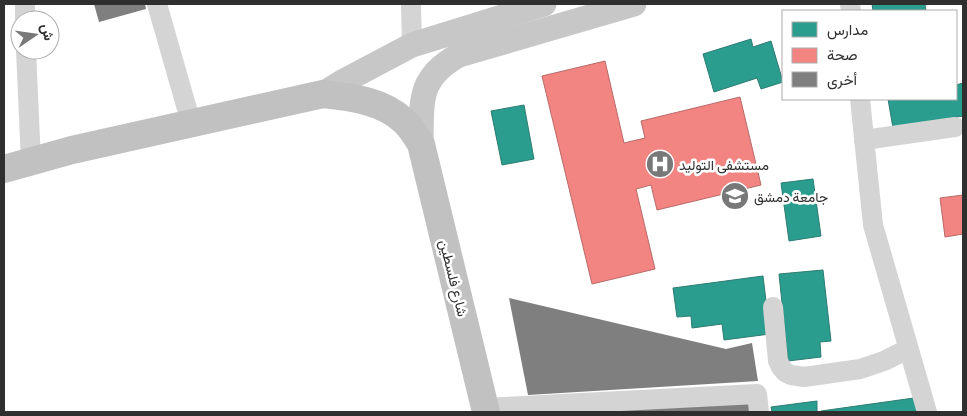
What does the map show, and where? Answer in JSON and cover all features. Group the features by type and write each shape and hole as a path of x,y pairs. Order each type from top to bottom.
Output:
{"highway":[{"path":"4,169 72,150 323,94 343,96 383,107 405,122 421,144"},
{"name":"شارع فلسطين","path":"421,144 486,410"}],"main road":[{"path":"323,94 412,45 544,4"},
{"path":"421,144 422,100 426,88 439,68 449,61 459,55 634,4"}],"street":[{"path":"157,4 191,123"},
{"path":"411,4 412,45"},
{"path":"26,60 31,162"},
{"path":"860,100 872,225 927,412"},
{"path":"864,140 955,127"},
{"path":"773,307 778,361 781,367 797,377 860,369 884,361 908,349"},
{"path":"486,410 757,394 759,412"}],"building: مدارس":[{"path":"872,4 925,4 926,10 873,10"},
{"path":"751,39 753,47 771,41 782,82 761,89 757,78 714,92 703,54"},
{"path":"963,83 963,116 893,128 888,100 957,100 957,85"},
{"path":"524,105 534,159 502,165 491,111"},
{"path":"813,179 821,236 789,241 781,183"},
{"path":"823,270 831,341 820,342 821,357 788,361 779,274"},
{"path":"763,276 770,334 724,340 722,324 692,328 691,316 677,317 673,288"},
{"path":"921,397 923,412 821,411"},
{"path":"817,401 817,412 772,412 771,407"}],"building: صحة":[{"name":"مستشفى التوليد","path":"605,61 624,143 645,138 641,121 740,97 761,185 657,210 651,185 636,189 655,269 592,284 542,76"},
{"path":"963,195 963,234 945,237 940,198"}],"building: أخرى":[{"path":"94,4 145,4 146,9 99,22"},
{"path":"509,298 726,349 752,343 758,381 528,395"},
{"path":"754,402 755,412 585,412"}],"place":[{"name":"مستشفى التوليد","path":"660,164"},
{"name":"جامعة دمشق","path":"735,196"}]}
